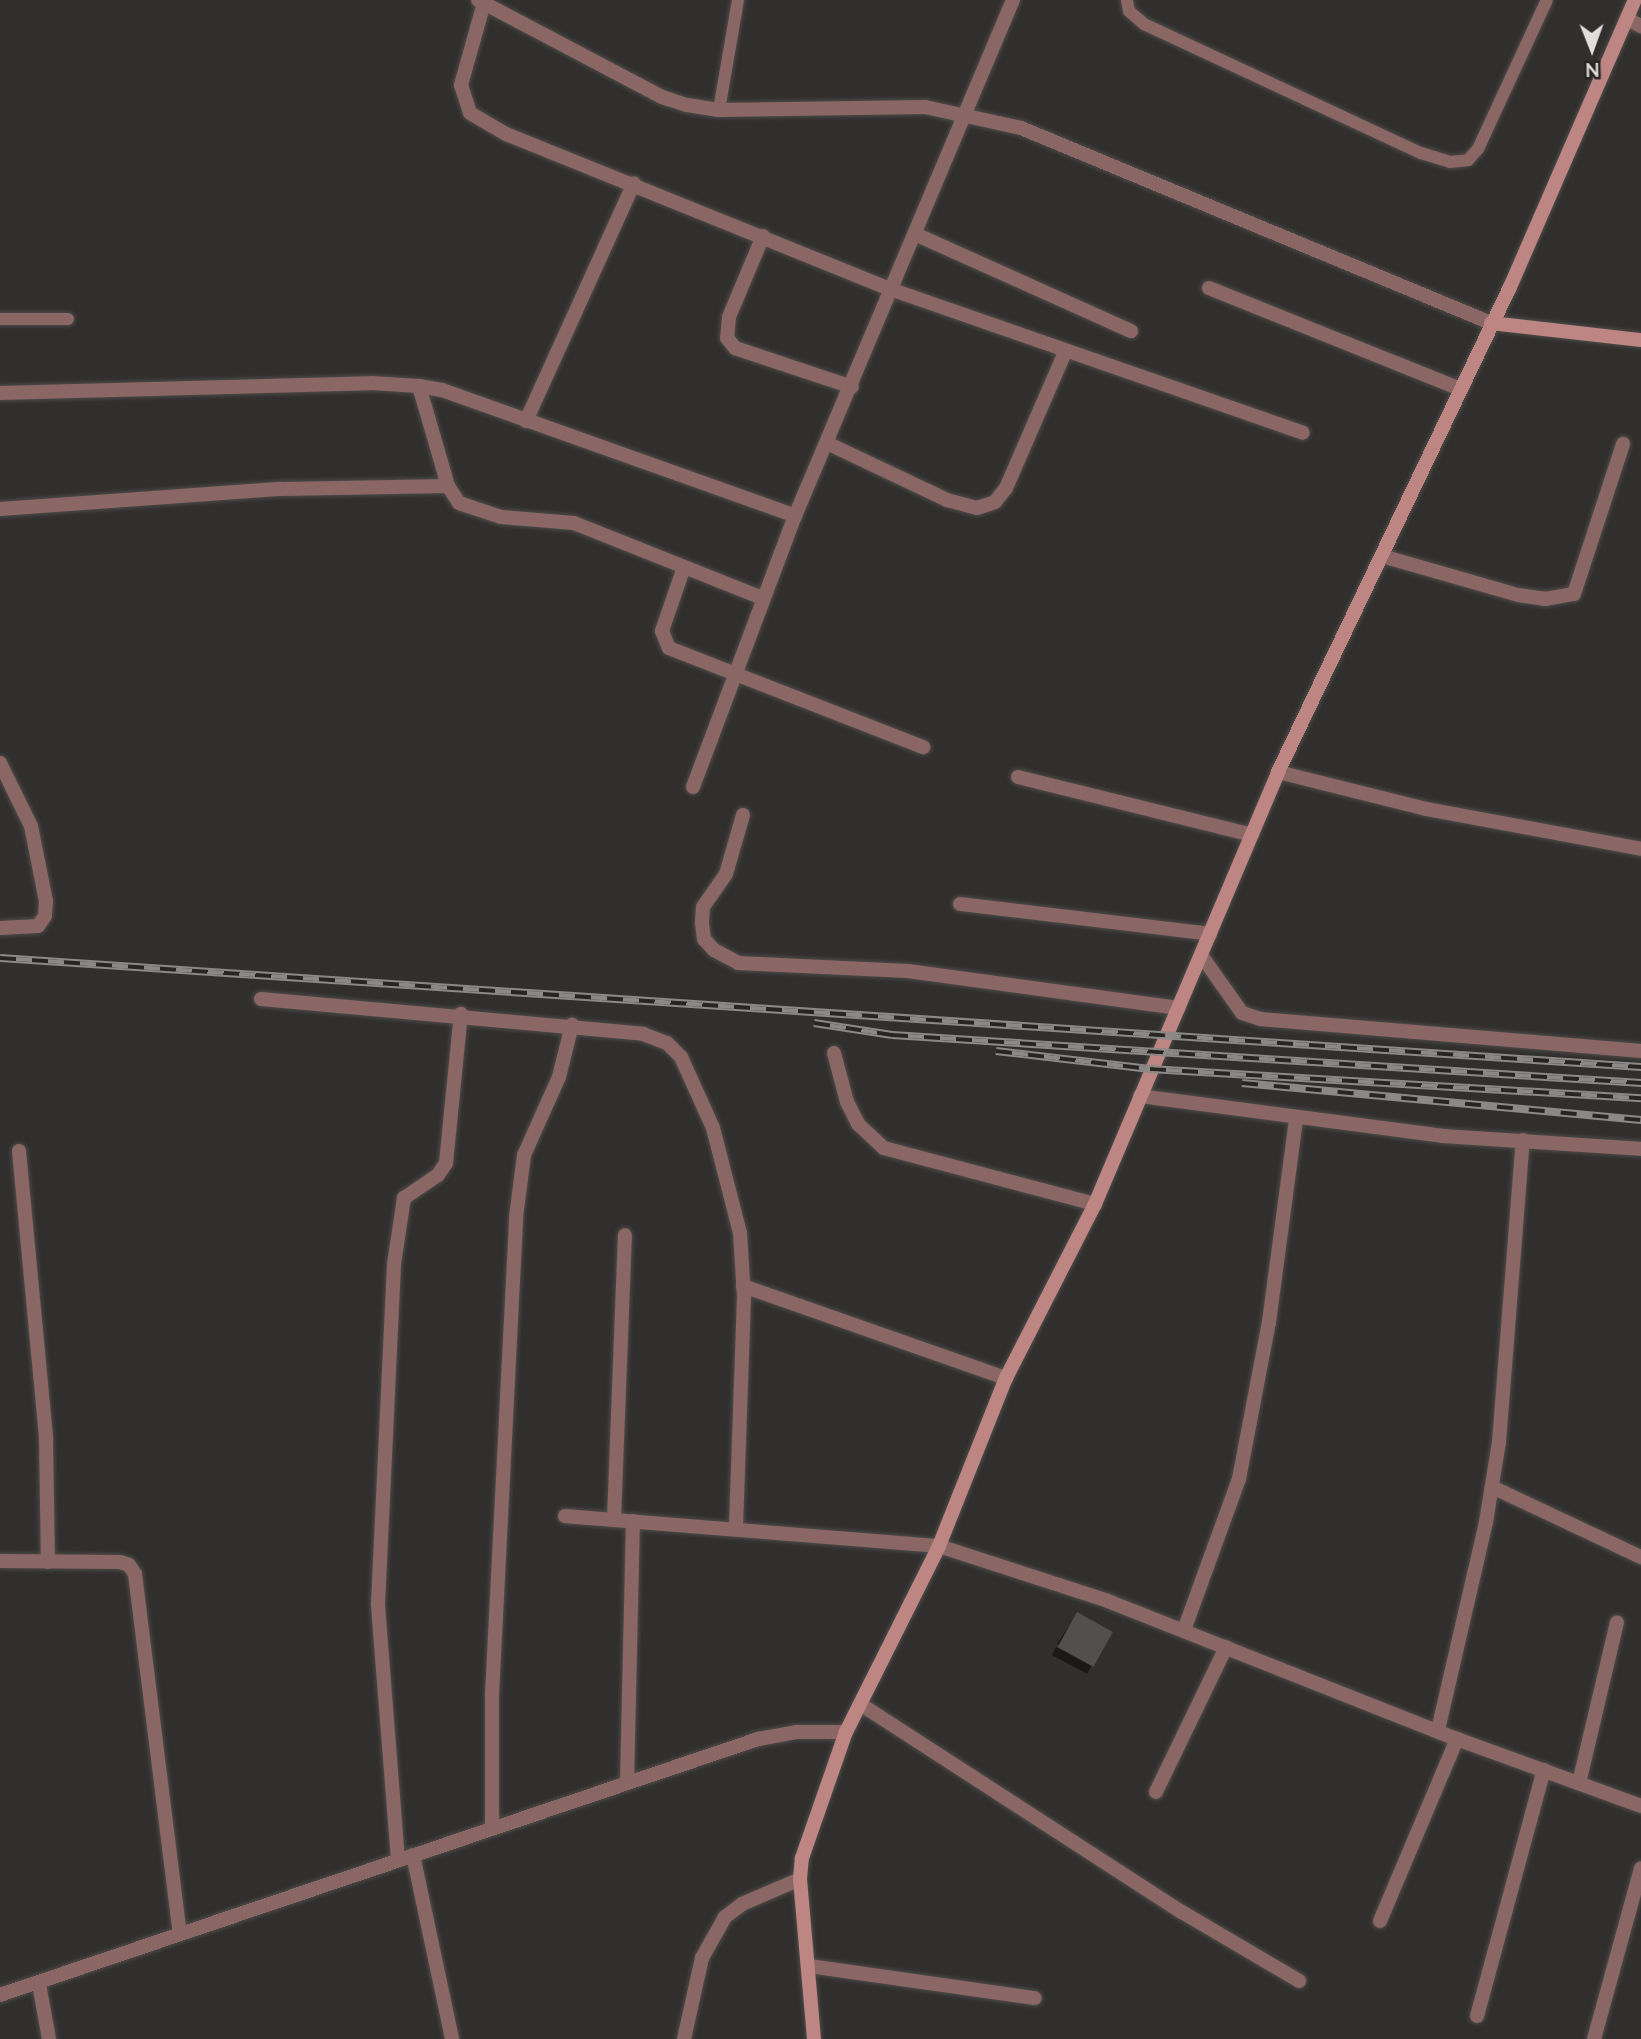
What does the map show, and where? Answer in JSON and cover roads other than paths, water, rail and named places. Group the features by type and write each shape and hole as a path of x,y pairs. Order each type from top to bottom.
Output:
{"street":[{"path":"693,787 795,516 829,444 890,289 968,113 1013,0"},
{"path":"814,2039 800,1878 802,1858 846,1732 939,1546 1006,1378 1096,1204 1278,772 1491,323 1634,0"},
{"path":"1303,433 890,289 634,183 506,134 470,114 461,85 481,2 662,97 719,110 925,107 968,113 1021,128 1491,323 1641,340"},
{"path":"1627,19 1641,26"},
{"path":"526,421 634,183"},
{"path":"915,234 1131,331"},
{"path":"763,236 729,317 727,338 735,348 852,387"},
{"path":"1209,288 1460,389"},
{"path":"829,444 947,500 977,508 995,502 1006,488 1065,352"},
{"path":"0,393 372,383 419,386 795,516"},
{"path":"419,386 448,486 458,503 474,511 574,523 762,598"},
{"path":"1382,556 1518,595 1545,599 1574,594 1623,444"},
{"path":"0,509 281,489 448,486"},
{"path":"684,567 663,641 669,648 923,747"},
{"path":"0,763 31,826 46,901 45,916 38,926 0,928"},
{"path":"1278,772 1426,809 1641,849"},
{"path":"1018,777 1252,835"},
{"path":"743,815 726,874 704,907 702,923 704,939 713,950 738,963 908,971 1178,1008"},
{"path":"960,904 1210,934"},
{"path":"1200,955 1242,1013 1262,1019 1641,1051"},
{"path":"261,999 461,1014 643,1034 667,1043 681,1057 713,1128 730,1181 743,1286 736,1527"},
{"path":"398,1860 378,1604 394,1264 404,1198 438,1175 446,1163 461,1014"},
{"path":"492,1828 493,1682 518,1195 524,1155 559,1077 572,1025"},
{"path":"834,1053 847,1102 858,1124 884,1148 1096,1204"},
{"path":"1140,1096 1296,1119 1442,1136 1641,1149"},
{"path":"1184,1630 1239,1479 1269,1322 1296,1119"},
{"path":"1438,1730 1492,1487 1513,1300 1523,1140"},
{"path":"19,1151 46,1439 48,1562"},
{"path":"614,1519 625,1235"},
{"path":"743,1286 1006,1378"},
{"path":"1492,1487 1641,1558"},
{"path":"565,1516 736,1527 939,1546 1184,1630 1457,1739 1641,1806"},
{"path":"627,1783 633,1521"},
{"path":"0,1562 120,1562 129,1565 135,1574 180,1933"},
{"path":"1578,1783 1617,1622"},
{"path":"1156,1792 1226,1647"},
{"path":"860,1704 1182,1912 1299,1981"},
{"path":"0,1996 758,1739 796,1732 846,1732"},
{"path":"1380,1921 1457,1739"},
{"path":"1478,2016 1544,1770"},
{"path":"413,1855 452,2039"},
{"path":"1594,2039 1641,1868"},
{"path":"684,2039 702,1958 725,1917 742,1903 800,1878"},
{"path":"809,1966 1035,1998"},
{"path":"39,1984 49,2039"}],"lane":[{"path":"719,110 738,0"},
{"path":"1127,0 1129,11 1144,24 1450,163 1468,160 1478,149 1547,0"},
{"path":"0,319 68,320"}],"railway":[{"path":"0,958 1641,1067"},
{"path":"814,1023 892,1035 1641,1083"},
{"path":"996,1051 1150,1069 1641,1098"},
{"path":"1242,1083 1641,1120"}]}
